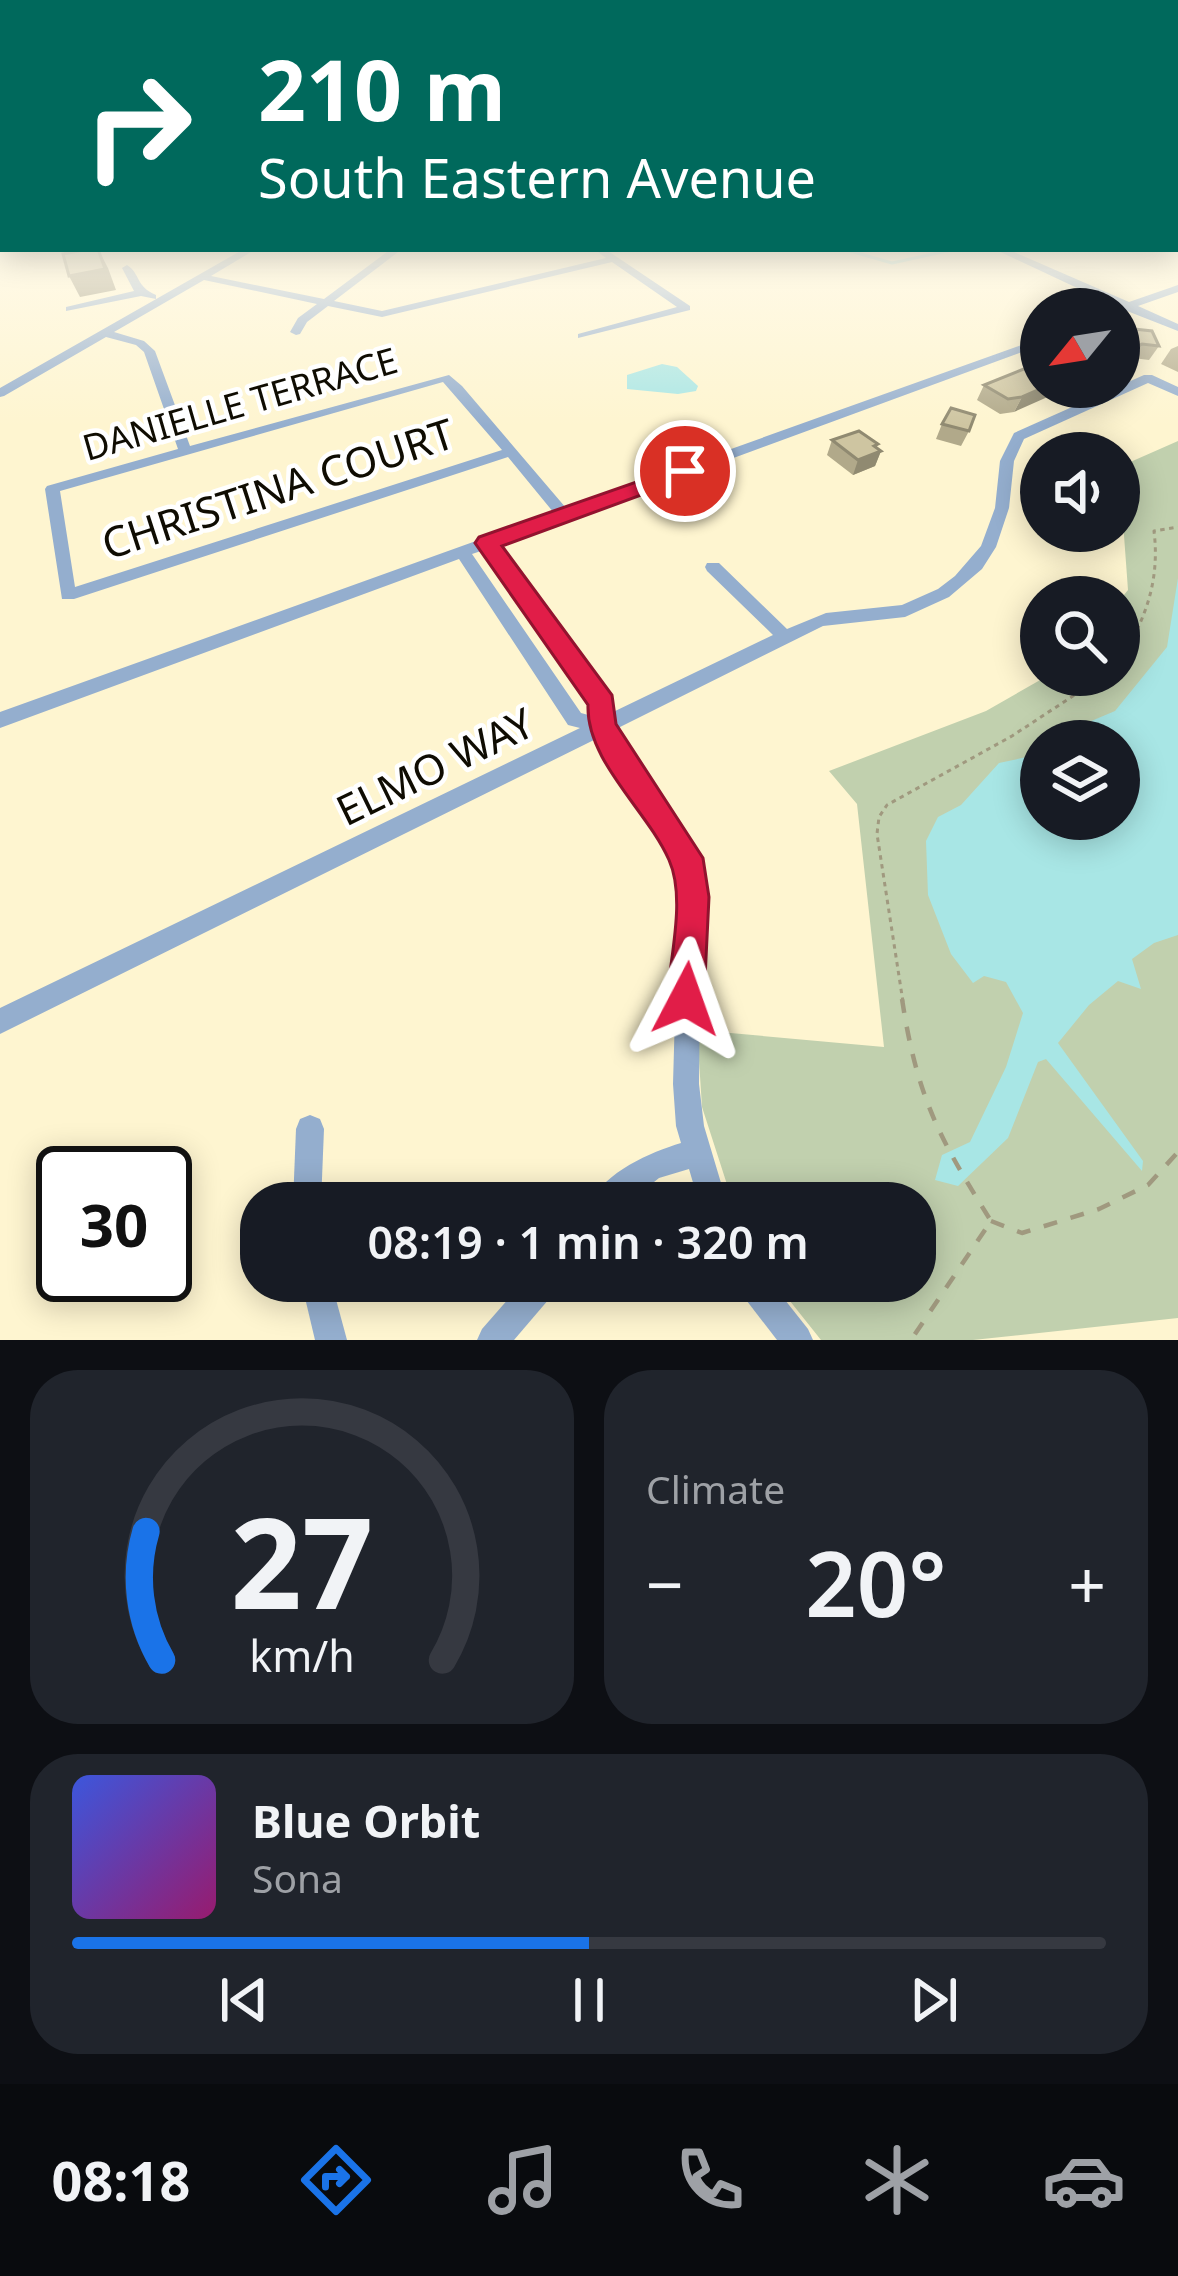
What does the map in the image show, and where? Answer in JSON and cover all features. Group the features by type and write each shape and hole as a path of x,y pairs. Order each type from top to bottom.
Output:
{"street":[{"path":"70,309 103,302"},
{"path":"1,391 160,302"},
{"path":"313,302 364,313 391,313 438,302"},
{"path":"296,332 302,320 327,302"},
{"path":"582,336 686,308 676,302"},
{"path":"1140,314 1178,328"},
{"path":"104,333 140,343 149,351 185,450"},
{"path":"0,720 1020,349"},
{"name":"DANIELLE TERRACE","path":"68,595 52,489 445,378 510,452"},
{"name":"ELMO WAY","path":"0,1021 784,638 831,617 884,615 914,607 966,576 980,562 1000,523 1012,442 1029,430 1148,378 1178,392"},
{"path":"510,452 564,514"},
{"name":"CHRISTINA COURT","path":"68,595 510,452"},
{"path":"487,543 602,703 602,726 664,818 690,873 686,1084 706,1182"},
{"path":"462,552 575,719 602,726"},
{"path":"713,567 784,638"},
{"path":"496,602 520,588"},
{"path":"308,1182 310,1129"},
{"path":"631,1182 651,1166 697,1153"},
{"path":"321,1302 331,1340"},
{"path":"493,1340 526,1302"},
{"path":"767,1302 797,1340"}],"path":[{"path":"1140,630 1156,567 1154,530 1178,527"},
{"path":"1074,696 887,805 879,817 883,892 913,1071 942,1143 966,1184 991,1220 1008,1232 1022,1233 1099,1209 1148,1185 1178,1152"},
{"path":"910,1340 961,1272 991,1220"}],"green space":[{"path":"1178,441 1178,1318 973,1340 821,1340 791,1302 936,1302 936,1182 726,1182 702,1107 697,1030 884,1047 857,804 829,771 986,711 1020,692 1020,696 1140,696 1140,576 1127,576 1125,552 1140,552 1140,458"}],"water":[{"path":"662,364 677,367 698,386 696,391 627,389 627,375"},
{"path":"1178,578 1178,935 1154,943 1132,959 1141,989 1118,981 1089,1005 1058,1043 1143,1161 1142,1171 1046,1059 1038,1062 1008,1138 958,1186 935,1180 942,1155 970,1142 1006,1067 1023,1013 1006,982 984,976 973,983 951,954 928,895 926,841 938,817 961,805 999,763 1020,758 1020,840 1140,840 1140,720 1094,720 1115,711 1127,696 1140,696 1140,680 1167,647"}],"building":[{"path":"1140,330 1152,331 1159,346 1142,344"},
{"path":"1020,370 1020,397 1008,399 984,385"},
{"path":"951,408 975,415 969,431 942,424"},
{"path":"859,431 881,451 858,460 832,440"}],"route":[{"path":"685,471 487,543 602,703 602,726 686,858 692,897 686,999"}]}
